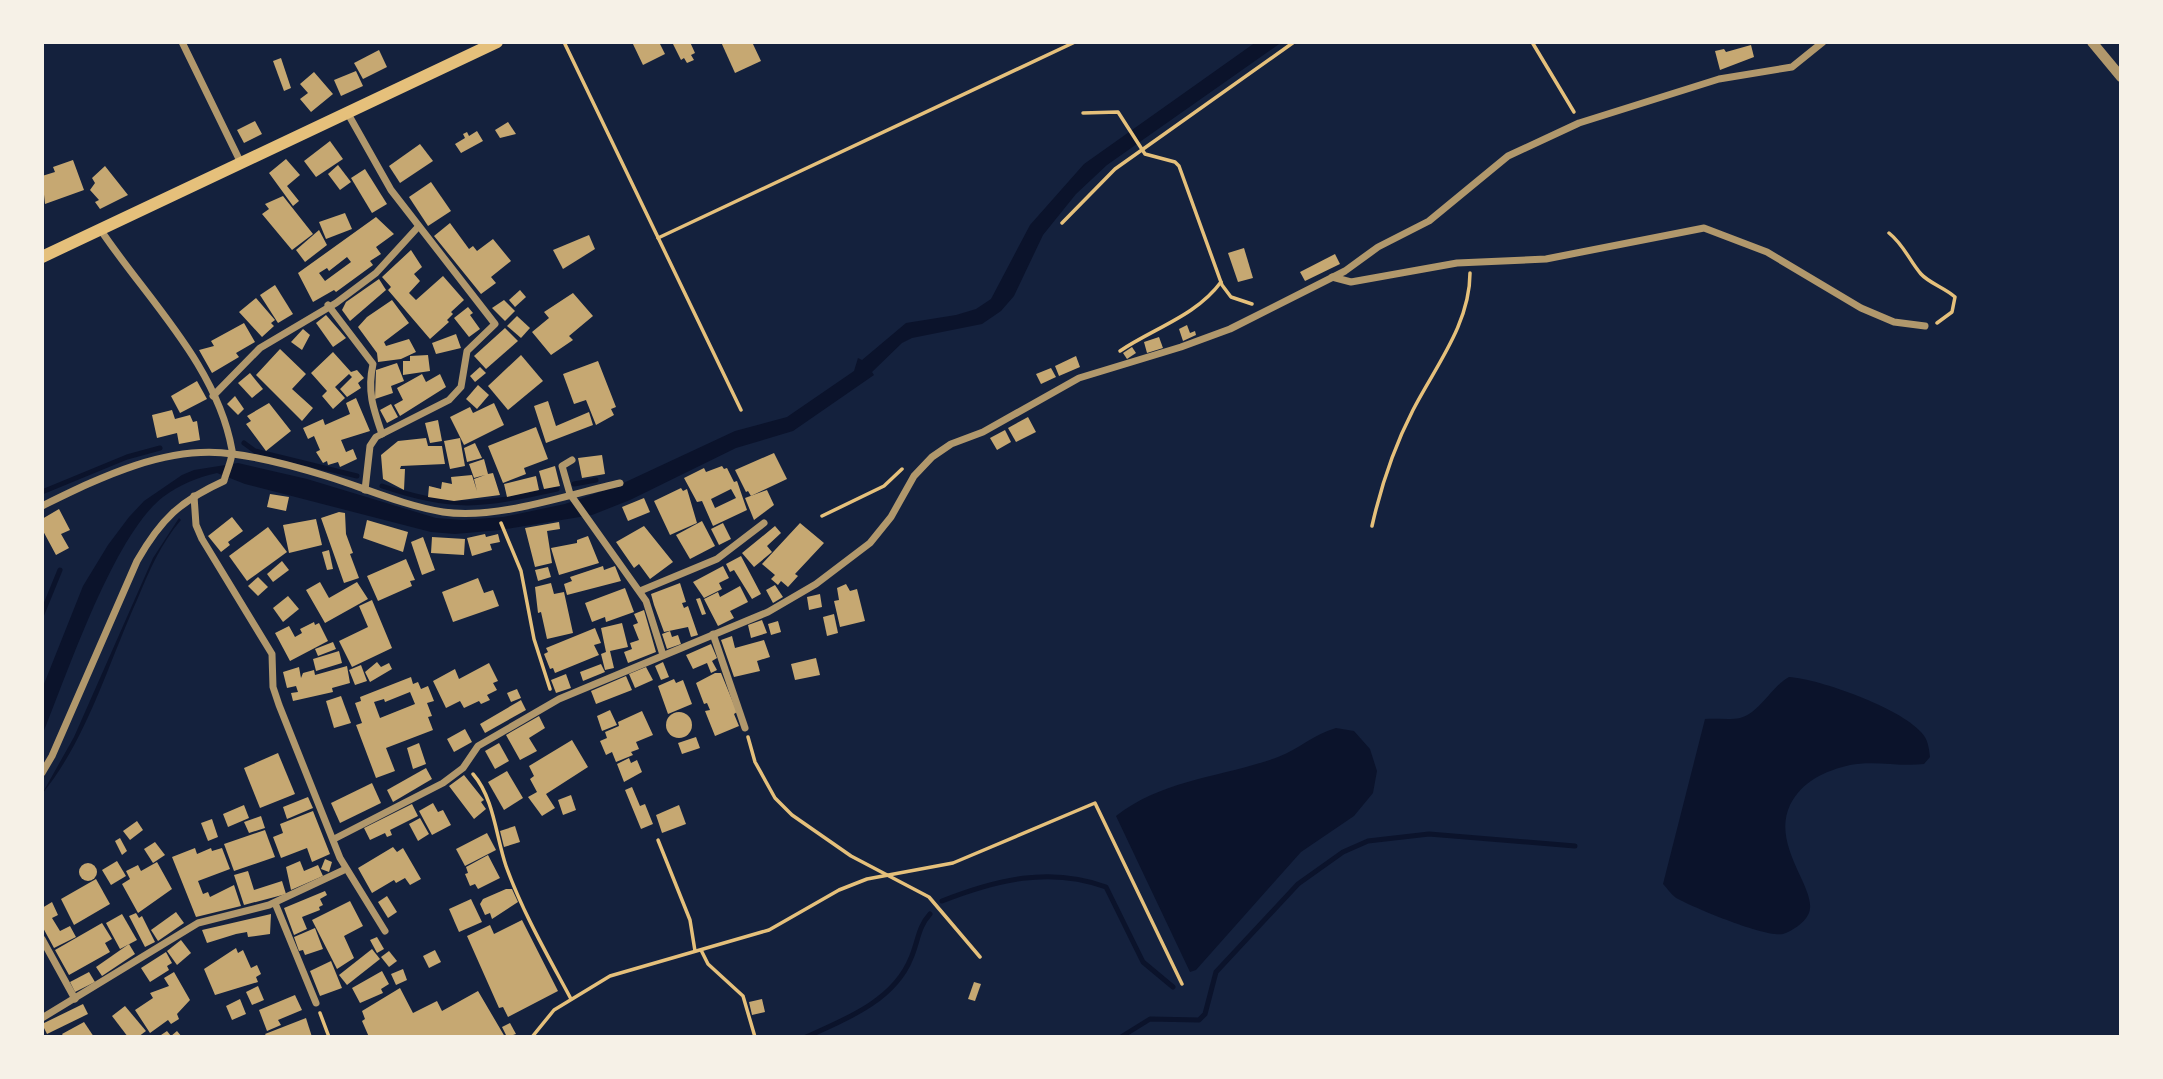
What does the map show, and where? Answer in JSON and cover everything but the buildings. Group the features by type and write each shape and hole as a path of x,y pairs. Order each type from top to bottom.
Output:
{"main road":[{"path":"42,257 240,161 497,42"}],"street":[{"path":"182,42 240,161"},
{"path":"334,839 443,783 465,765 478,746 554,701 768,612 816,584 870,543 891,517 914,476 932,457 951,444 983,432 1068,383 1230,329 1332,277 1429,221 1508,156 1579,123 1718,79 1791,67 1823,42"},
{"path":"2092,42 2121,76"},
{"path":"347,112 391,190 495,324 467,351 461,387 449,401 382,434 370,446 365,490"},
{"path":"214,396 260,348 376,273 418,227"},
{"path":"1332,277 1351,282 1470,262 1546,259 1704,228 1767,252 1861,308 1894,323 1925,326"},
{"path":"42,773 52,756 137,561 151,536 167,517 194,496 224,481 231,457 214,396 200,367 100,229"},
{"path":"328,305 373,364 369,382 370,400 382,434"},
{"path":"42,506 79,488 170,456 231,457 326,476 444,512 497,509 620,483"},
{"path":"572,460 562,466 570,494 646,601 663,655"},
{"path":"194,496 194,518 202,539 272,654 273,687 279,705 346,869 385,931"},
{"path":"640,591 717,559 764,523"},
{"path":"713,634 745,728"},
{"path":"42,1018 198,923 275,903 346,869"},
{"path":"275,903 316,1003"},
{"path":"42,939 75,999"}],"path":[{"path":"564,42 741,410"},
{"path":"658,238 1074,42"},
{"path":"1062,223 1115,169 1141,148 1294,42"},
{"path":"1532,42 1572,106 1579,123"},
{"path":"1083,113 1118,112 1145,154 1175,162 1179,166 1221,282 1231,297 1275,306"},
{"path":"1889,233 1901,242 1923,277 1943,286 1955,297 1952,312 1939,322 1925,326"},
{"path":"1371,526 1387,469 1414,408 1432,380 1463,316 1470,295 1470,262"},
{"path":"1115,367 1115,356 1121,350 1209,299 1221,282"},
{"path":"497,509 521,571 534,639 554,701"},
{"path":"745,728 755,762 775,798 792,815 851,856 929,897 980,957"},
{"path":"465,765 483,790 521,902 571,999"},
{"path":"532,1037 554,1010 610,976 769,930 839,890 867,878 953,863 1095,803 1182,984"},
{"path":"658,840 690,920 695,951"},
{"path":"701,949 708,964 743,996 755,1037"},
{"path":"316,1003 329,1037"}],"water":[{"path":"1256,42 1282,42 1107,165 1076,194 1043,235 1014,296 1001,311 982,324 912,338 902,343 872,372 874,375 793,431 736,448 630,500 592,515 500,530 455,534 431,532 245,484 217,473 176,489 163,497 144,516 109,574 42,736 42,689 83,586 129,517 144,501 182,475 194,470 238,463 307,479 436,518 463,520 503,517 565,504 617,486 735,431 787,417 854,371 858,358 862,360 906,323 956,315 976,309 991,299 1030,225 1084,164"},
{"path":"179,518 181,520 167,538 151,568 84,725 58,772 42,794 74,737 153,558"},
{"path":"1789,677 1839,689 1896,714 1911,723 1923,735 1930,757 1924,764 1850,765 1823,774 1801,789 1790,805 1786,837 1810,905 1808,915 1801,924 1786,933 1774,934 1730,921 1687,903 1674,896 1663,884 1705,719 1736,719 1747,715"},
{"path":"1336,728 1354,731 1370,749 1377,771 1373,793 1354,816 1301,852 1196,970 1190,972 1116,816 1134,804 1174,786 1278,757"}],"waterway":[{"path":"244,443 255,451 357,476"},
{"path":"42,492 127,457 160,448"},
{"path":"574,484 596,480"},
{"path":"382,486 430,499 469,503 508,499 557,489"},
{"path":"42,614 60,570"},
{"path":"1121,1037 1150,1019 1199,1020 1205,1014 1216,972 1298,884 1343,852 1368,841 1429,834 1575,846"},
{"path":"942,901 982,887 1023,878 1064,877 1106,887 1143,962 1173,987"},
{"path":"806,1037 851,1016 893,986 911,958 921,929 930,914"}]}
